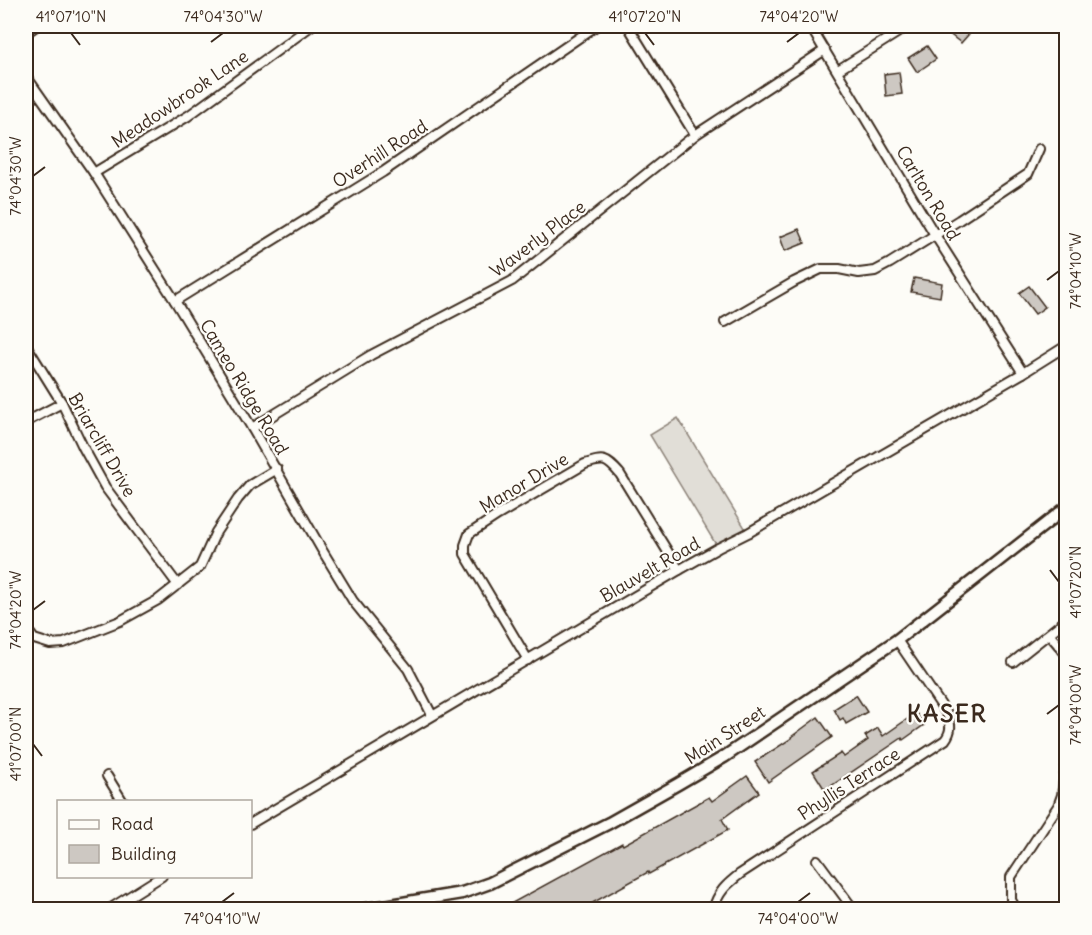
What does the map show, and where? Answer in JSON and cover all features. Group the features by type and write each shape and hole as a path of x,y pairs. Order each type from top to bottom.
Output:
{"main road":[{"name":"Main Street","path":"361,909 462,892 490,883 609,823 678,784 724,757 897,640 1066,508"}],"street":[{"path":"26,33 36,26"},
{"name":"Meadowbrook Lane","path":"94,173 188,116 311,26"},
{"name":"Overhill Road","path":"175,300 383,172 596,26"},
{"path":"628,26 695,135"},
{"name":"Carlton Road","path":"810,26 935,235 1023,373"},
{"path":"838,70 908,26"},
{"name":"Waverly Place","path":"252,428 371,355 513,281 695,135 825,50"},
{"name":"Cameo Ridge Road","path":"26,76 94,173 175,300 353,601 408,669 432,715"},
{"path":"725,322 821,269 839,269 858,273 875,271 1028,174 1039,148"},
{"name":"Briarcliff Drive","path":"26,345 62,403 105,487 178,585"},
{"name":"Blauvelt Road","path":"252,823 679,570 748,533 1066,346"},
{"path":"26,422 62,403"},
{"name":"Manor Drive","path":"528,660 465,554 469,534 498,515 585,464 600,459 611,464 620,474 679,570"},
{"path":"26,628 34,639 50,644 64,643 120,621 158,600 200,567 216,532 250,485 277,469"},
{"path":"1013,662 1066,620"},
{"path":"1049,634 1066,654"},
{"name":"Phyllis Terrace","path":"712,909 717,896 726,884 740,873 945,740 951,729 947,714 897,640"},
{"path":"1017,909 1011,900 1011,877 1058,806 1066,766"},
{"path":"107,776 122,800"},
{"path":"817,860 854,909"},
{"path":"108,909 159,878"}],"shaded area":[{"path":"678,418 748,533 718,548 650,435"}],"building":[{"path":"954,26 976,26 961,43 948,33"},
{"path":"927,46 936,59 917,72 908,58"},
{"path":"899,72 902,94 886,96 884,74"},
{"path":"799,229 805,243 785,251 780,237"},
{"path":"914,278 942,283 940,297 911,292"},
{"path":"1029,286 1045,307 1035,314 1019,293"},
{"path":"856,695 867,712 846,724 843,718 840,720 834,709"},
{"path":"916,713 924,725 825,790 813,771 841,753 844,757 868,740 865,736 878,728 883,736"},
{"path":"818,717 832,737 768,782 755,762 792,738"},
{"path":"747,776 759,792 722,819 728,830 649,874 648,872 578,909 501,909 709,797 712,801"}],"district":[{"name":"KASER","path":"947,714"}]}
